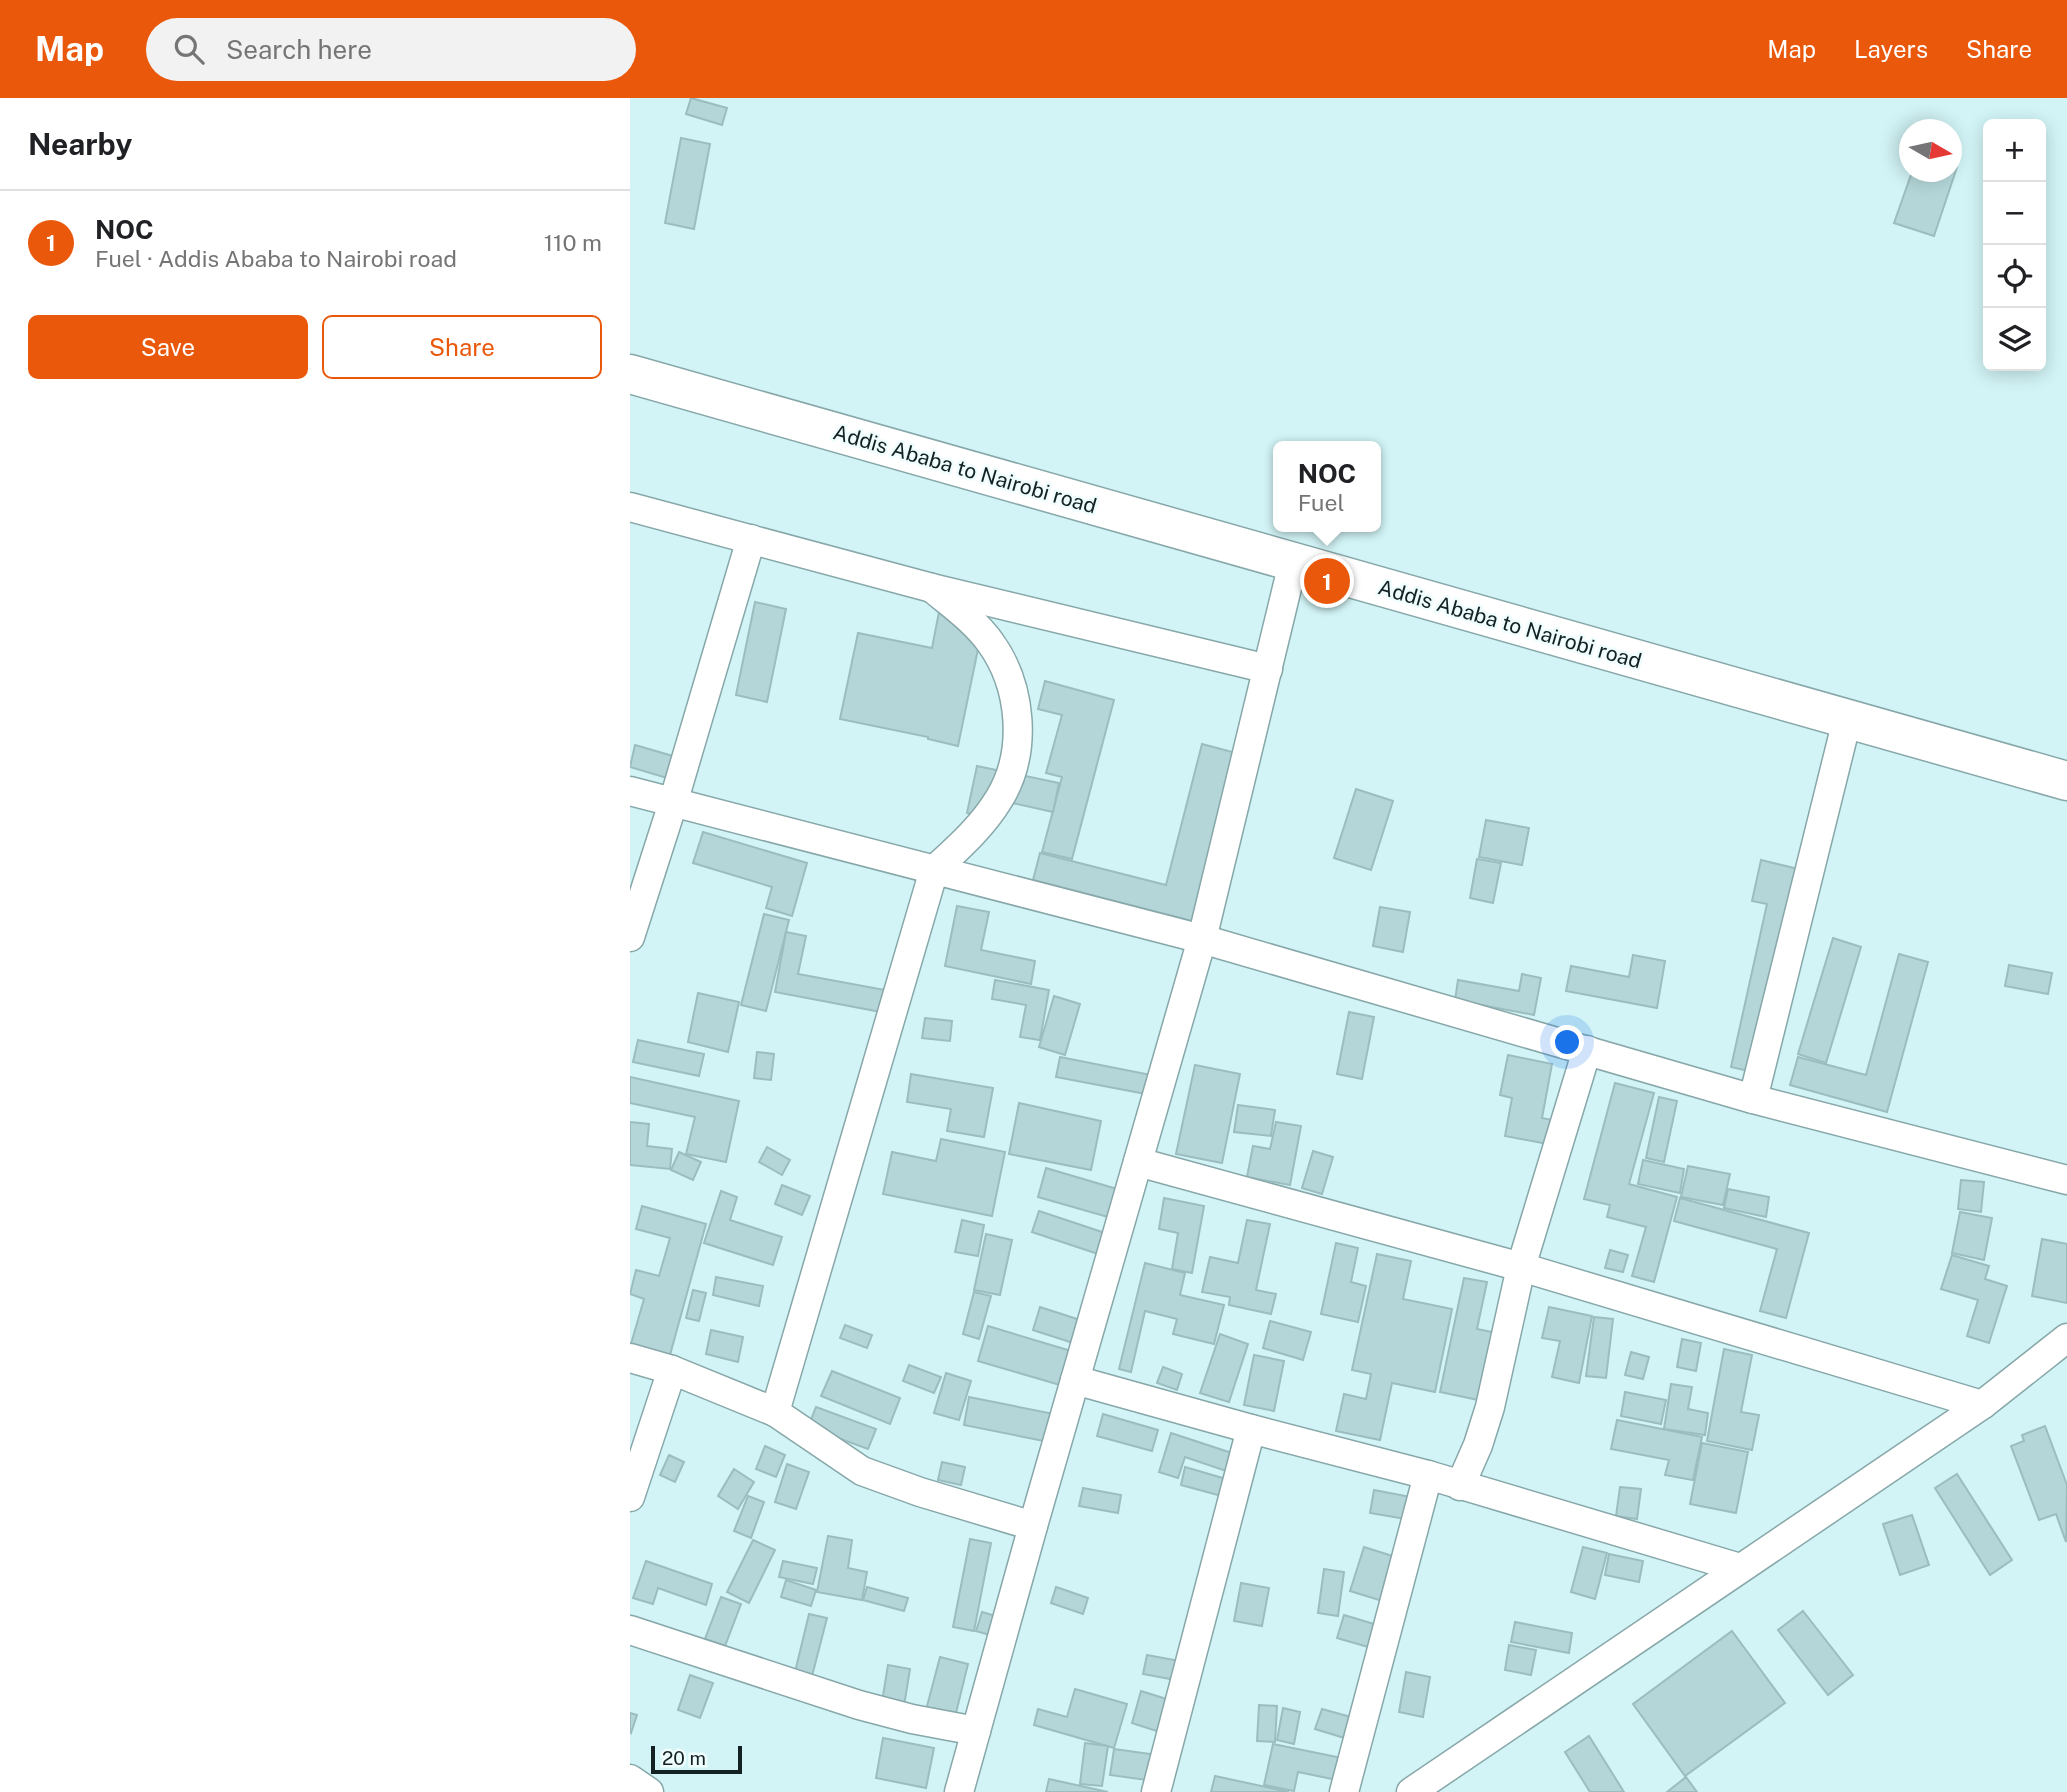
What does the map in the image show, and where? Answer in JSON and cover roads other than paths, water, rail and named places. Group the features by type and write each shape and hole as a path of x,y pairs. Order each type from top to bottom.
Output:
{"highway":[{"name":"Addis Ababa to Nairobi road","path":"630,374 2067,781"}],"street":[{"path":"630,507 932,588 1268,669"},
{"path":"630,937 673,803 751,539"},
{"path":"959,1792 1202,939 1293,563"},
{"path":"775,1412 934,870 968,839 999,799 1009,779 1018,730 1011,680 1001,658 972,621 932,588"},
{"path":"1753,1099 1847,720"},
{"path":"630,790 1202,939 1753,1099 2067,1180"},
{"path":"1460,1486 1478,1445 1490,1407 1521,1267 1587,1050"},
{"path":"1138,1162 1521,1267 1982,1405"},
{"path":"1411,1792 1982,1405 2067,1338"},
{"path":"630,1358 672,1370 775,1412 862,1471 920,1492 1033,1526"},
{"path":"630,1497 672,1370"},
{"path":"1075,1380 1428,1475 1740,1568"},
{"path":"1156,1792 1251,1429"},
{"path":"1344,1792 1428,1475"},
{"path":"630,1630 859,1705 912,1719 976,1731"},
{"path":"630,1779 649,1792"}],"place":[{"name":"NOC","path":"1327,581"}]}
